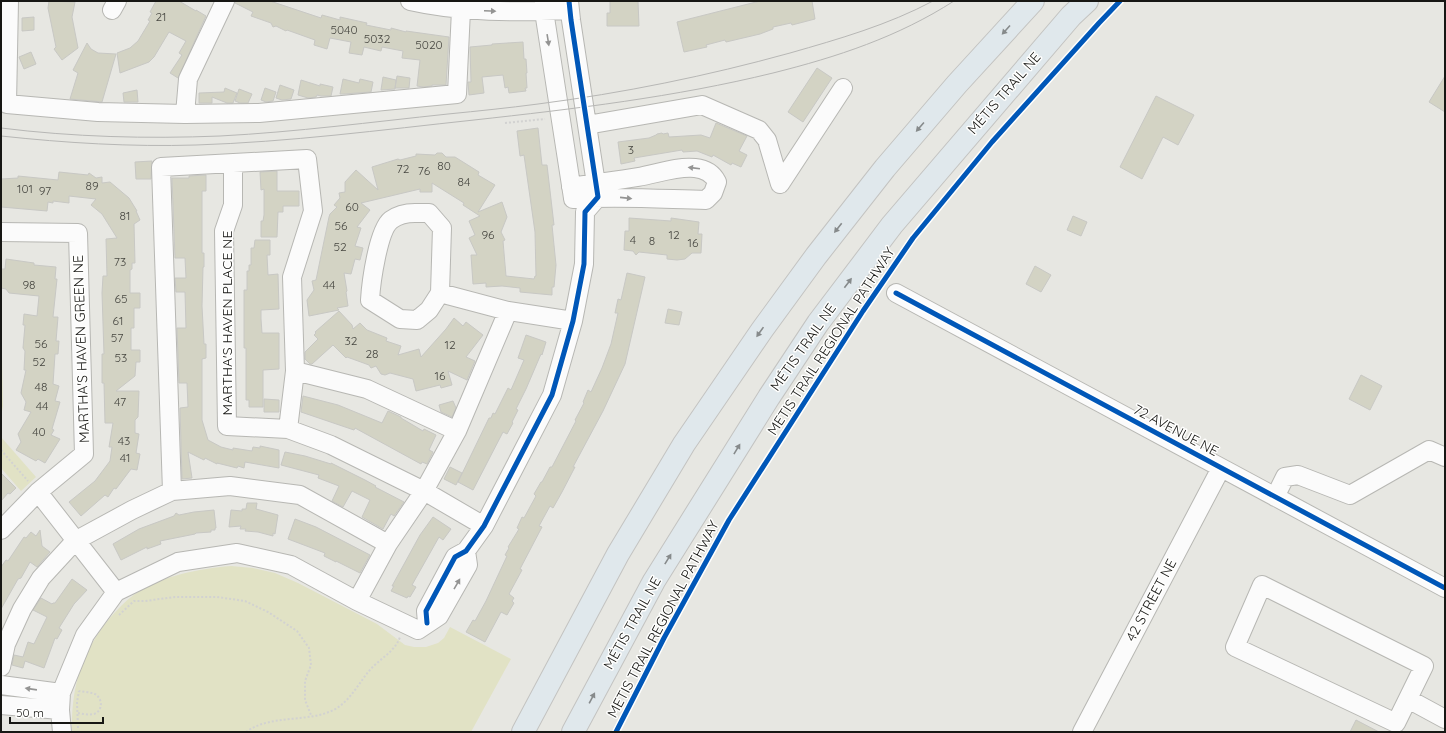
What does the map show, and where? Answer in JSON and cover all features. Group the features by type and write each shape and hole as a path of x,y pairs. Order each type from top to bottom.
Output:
{"main road":[{"path":"523,732 622,548 684,444 745,355 816,256 885,168 957,84 1032,1"},
{"name":"MÉTIS TRAIL NE","path":"573,732 654,581 769,397 818,323 892,225 1055,34 1087,1"}],"street":[{"path":"9,1 7,104 98,112 185,114 259,113 457,94 461,10"},
{"path":"185,114 188,79 225,1"},
{"path":"410,1 461,10 569,6 597,190"},
{"path":"70,730 60,702 85,635 116,592 178,562 237,552 291,565 357,601 418,630 439,616 468,565 466,551 484,526 552,395 573,321 584,264 576,199 544,6"},
{"path":"587,125 702,104 758,130 767,140 780,184 843,88"},
{"path":"172,492 161,167 307,159 313,211 292,277 294,370 288,430"},
{"name":"MARTHA'S HAVEN PLACE NE","path":"233,163 233,205 224,230 227,426 288,430 331,444 424,491 484,526"},
{"path":"576,199 597,190 637,178 686,168 705,170 713,175 717,182 713,193 706,200 635,199 615,196 597,190"},
{"path":"429,213 442,228 440,293 429,310 416,320 400,319 370,300 372,278 380,240 390,220 402,214 429,213"},
{"name":"MARTHA'S HAVEN GREEN NE","path":"1,232 78,233 84,454 38,492 1,530"},
{"path":"440,293 508,311 573,321"},
{"name":"72 AVENUE NE","path":"896,293 1445,588"},
{"path":"357,601 388,544 424,491 457,432 508,311"},
{"path":"294,370 367,389 457,432"},
{"path":"1275,497 1285,477 1298,475 1350,495 1429,450 1445,457"},
{"name":"42 STREET NE","path":"1082,732 1221,468"},
{"path":"1,667 6,644 22,609 41,578 75,541 132,510 172,492 230,486 300,495 388,544"},
{"path":"38,492 116,592"},
{"path":"1262,585 1424,666 1408,699 1396,723 1235,647 1262,585"},
{"path":"1,685 60,702"},
{"path":"1408,699 1445,719"},
{"path":"1,704 60,702"}],"path":[{"path":"505,123 548,119"},
{"path":"1,450 38,492"},
{"path":"115,620 134,601 175,597 216,597 245,601 268,612 297,631 309,648 311,665 305,681 305,700 310,716"},
{"path":"246,732 265,723 327,713 345,702 370,670 397,645"},
{"path":"70,730 78,713 80,686"},
{"path":"78,713 93,714 98,711 101,706 100,700 96,695 90,692 79,691"}],"green space":[{"path":"1,310 3,406 1,417"},
{"path":"1,437 36,477 21,491 1,468"},
{"path":"231,566 253,568 275,573 298,583 377,624 405,645 426,647 438,643 444,638 450,627 511,659 471,732 72,732 73,701 85,658 99,632 118,609 135,594 158,582 194,571"}],"building":[{"path":"49,1 75,2 72,17 78,48 62,60 54,49 56,47 48,8"},
{"path":"156,1 179,1 206,16 178,78 170,73 182,55 179,53 186,41 169,32 154,57 149,62 120,73 117,53 130,48 138,41 150,21 148,20 152,13 150,12"},
{"path":"235,1 270,1 321,18 322,15 340,20 340,17 367,23 366,25 391,30 391,28 406,32 449,37 446,85 432,85 423,87 417,86 420,60 402,58 403,51 382,47 381,51 364,47 362,55 349,53 351,42 330,38 327,49 314,45 315,40 287,30 286,31 276,26 273,27 271,23 251,16 253,12 235,3"},
{"path":"610,1 638,1 639,26 607,26 607,13 610,13"},
{"path":"760,1 812,1 815,19 792,25 791,23 773,27 773,29 760,34 726,42 725,40 706,45 707,47 684,52 677,22"},
{"path":"34,17 34,30 22,31 22,18"},
{"path":"523,42 527,73 526,91 509,93 508,87 505,88 503,75 482,77 484,93 469,95 468,82 471,82 470,47"},
{"path":"87,43 91,49 98,53 116,54 102,102 70,99 78,73 73,70"},
{"path":"31,52 36,64 24,69 19,57"},
{"path":"817,68 832,78 803,122 788,112"},
{"path":"397,76 410,78 409,88 395,88"},
{"path":"1445,76 1445,112 1429,102"},
{"path":"383,77 396,80 395,89 381,90"},
{"path":"343,79 359,83 360,79 373,82 371,92 340,94"},
{"path":"301,80 320,86 320,84 333,87 331,96 317,95 316,97 308,98 298,95"},
{"path":"280,85 294,90 291,99 282,100 276,98"},
{"path":"225,88 237,93 233,103 227,103 212,97 212,103 199,103 199,93 224,92"},
{"path":"265,88 276,92 273,101 266,102 261,100"},
{"path":"239,89 252,94 248,103 240,103 235,101"},
{"path":"137,90 138,102 124,102 123,93"},
{"path":"1156,96 1194,115 1178,145 1163,137 1142,179 1120,167"},
{"path":"716,123 747,136 739,151 747,155 741,167 732,163 731,165 713,155 712,157 697,151 683,152 682,150 634,158 635,161 621,164 618,142 649,138 662,133 668,133 669,137 701,135 710,138"},
{"path":"538,128 542,165 547,165 554,225 552,225 556,265 552,295 520,292 520,288 502,286 486,287 486,283 473,284 471,255 477,255 469,238 475,235 469,221 480,216 463,205 464,203 432,183 432,192 420,192 420,189 361,203 370,210 357,227 361,228 355,246 363,248 360,260 355,259 351,274 344,273 348,306 337,308 339,310 309,316 307,300 314,290 312,281 316,280 329,217 337,207 334,205 340,198 339,193 345,192 345,182 356,170 378,190 372,167 398,159 400,160 416,156 416,154 435,155 437,153 442,153 446,157 455,157 479,172 478,175 495,185 478,212 502,202 507,217 501,232 505,240 503,241 506,276 534,279 536,276 535,232 524,155 520,156 517,131"},
{"path":"152,161 151,179 136,179 135,162"},
{"path":"277,171 277,191 299,191 299,206 283,206 283,212 278,212 277,237 261,237 261,221 263,221 264,215 264,189 261,190 260,172"},
{"path":"59,172 88,175 89,173 96,178 102,177 102,183 110,182 129,198 137,211 140,220 134,224 135,263 132,263 132,269 130,270 130,293 140,293 140,308 134,308 134,328 131,328 131,350 140,350 140,362 136,362 135,376 116,391 139,391 138,417 135,420 135,433 139,434 136,453 140,454 137,470 131,469 108,497 105,495 81,516 69,502 95,481 110,461 112,447 109,447 113,423 105,423 104,383 102,383 102,354 104,354 102,293 103,276 107,276 106,239 117,238 102,214 91,205 96,199 69,196 69,203 53,201 53,203 48,202 47,211 1,207 1,179 18,178 18,176 58,180"},
{"path":"206,175 206,191 202,191 202,253 204,253 204,267 202,306 206,358 202,359 202,420 208,440 221,447 233,450 233,448 252,451 253,447 260,448 260,446 279,450 279,468 245,462 244,468 238,466 237,468 217,464 205,458 204,460 188,452 192,478 182,479 180,408 188,407 187,383 179,383 177,328 186,328 185,292 176,292 175,278 186,278 185,258 175,258 172,178 189,178 189,176"},
{"path":"1073,216 1087,222 1081,236 1067,230"},
{"path":"629,218 671,221 671,218 699,222 698,234 702,234 701,253 692,253 685,259 677,260 667,259 667,255 639,252 636,255 633,251 624,250 625,231 629,231"},
{"path":"255,240 270,240 270,255 267,255 268,275 278,274 279,309 261,310 262,333 279,333 279,369 263,370 263,407 249,407 249,400 246,400 244,290 247,290 247,271 249,271 249,265 251,265 251,248 254,248"},
{"path":"6,259 34,263 34,265 56,267 55,279 57,279 53,317 58,317 56,341 59,341 58,354 55,354 53,384 59,386 55,401 60,402 52,429 54,430 51,435 60,439 45,463 38,459 36,461 16,450 21,442 18,434 31,412 24,410 26,402 21,393 26,370 24,370 25,351 23,348 25,325 23,325 24,314 37,316 39,296 9,293 6,289 1,288 1,269 5,269"},
{"path":"1035,266 1051,275 1041,292 1026,284"},
{"path":"627,273 645,277 625,364 562,492 553,508 550,506 539,526 542,527 509,594 514,598 512,601 514,603 507,615 501,612 485,642 466,632 473,620 475,621 486,601 507,556 505,555 509,548 508,547 519,529 517,528 522,517 524,518 536,496 534,494 550,467 552,467 576,421 575,420 584,403 583,402 588,390 591,392 602,368 611,344 618,313 615,313 618,299 621,300"},
{"path":"668,309 682,312 679,325 665,323"},
{"path":"339,311 352,325 353,329 360,323 367,330 387,338 386,341 401,346 398,355 419,349 421,357 454,318 463,326 466,322 483,335 466,357 475,361 467,380 448,371 452,385 441,388 440,385 416,391 413,379 390,373 385,375 381,374 376,366 371,368 369,365 347,357 346,358 333,345 312,364 305,359 305,352 318,339 314,335 316,333 315,332"},
{"path":"526,335 546,342 542,355 541,354 516,409 518,410 512,422 513,423 507,434 503,432 473,490 458,482 489,418 491,418 493,413 495,414 508,388 511,390 524,360 518,358"},
{"path":"1361,375 1382,386 1370,410 1349,399"},
{"path":"303,396 338,405 382,423 388,411 401,417 423,431 424,429 436,435 429,450 433,452 427,464 422,462 421,464 355,428 354,430 301,412"},
{"path":"264,399 279,400 279,412 264,412"},
{"path":"453,401 456,408 452,417 441,412 439,405"},
{"path":"285,452 331,463 404,502 394,516 391,514 383,529 362,517 370,500 352,491 343,507 332,501 339,486 318,478 319,475 281,465"},
{"path":"450,467 462,473 456,485 444,479"},
{"path":"1,473 16,488 10,494 8,493 1,501"},
{"path":"247,503 257,503 256,509 278,515 275,534 273,533 273,536 258,532 245,531 246,529 240,529 241,526 229,527 231,510 242,511 242,509 246,509"},
{"path":"214,510 216,528 215,530 211,530 211,532 196,533 160,541 161,544 147,549 147,547 121,560 113,544 139,529 174,516 176,513 179,515"},
{"path":"433,517 451,529 443,540 439,537 412,585 416,587 410,597 408,596 407,598 391,591 394,586 392,586 420,535"},
{"path":"295,519 316,527 370,555 360,573 324,556 325,553 288,539"},
{"path":"40,530 42,546 50,552 37,567 30,562 21,578 18,579 1,609 1,567 6,560 8,561 24,537 26,538 31,532 36,536"},
{"path":"72,579 87,590 74,604 59,628 62,630 57,639 55,638 44,668 25,661 23,668 12,665 14,655 23,657 28,642 34,644 47,617 33,610 41,598 52,604 55,603"},
{"path":"1356,720 1379,732 1350,732"}],"tram line":[{"path":"1,128 110,136 220,136 306,129 570,100 696,76 808,48 863,31 916,10 933,1"},
{"path":"1,136 50,141 123,145 196,145 231,143 370,132 662,96 773,73 844,53 911,25 954,1"}],"cycle path":[{"path":"427,623 426,611 455,557 466,551 484,526 552,395 573,321 584,264 585,212 598,197 569,1"},
{"name":"METIS TRAIL REGIONAL PATHWAY","path":"616,732 664,638 729,520 863,311 913,238 992,142 1120,1"},
{"path":"896,293 1445,588"}]}
